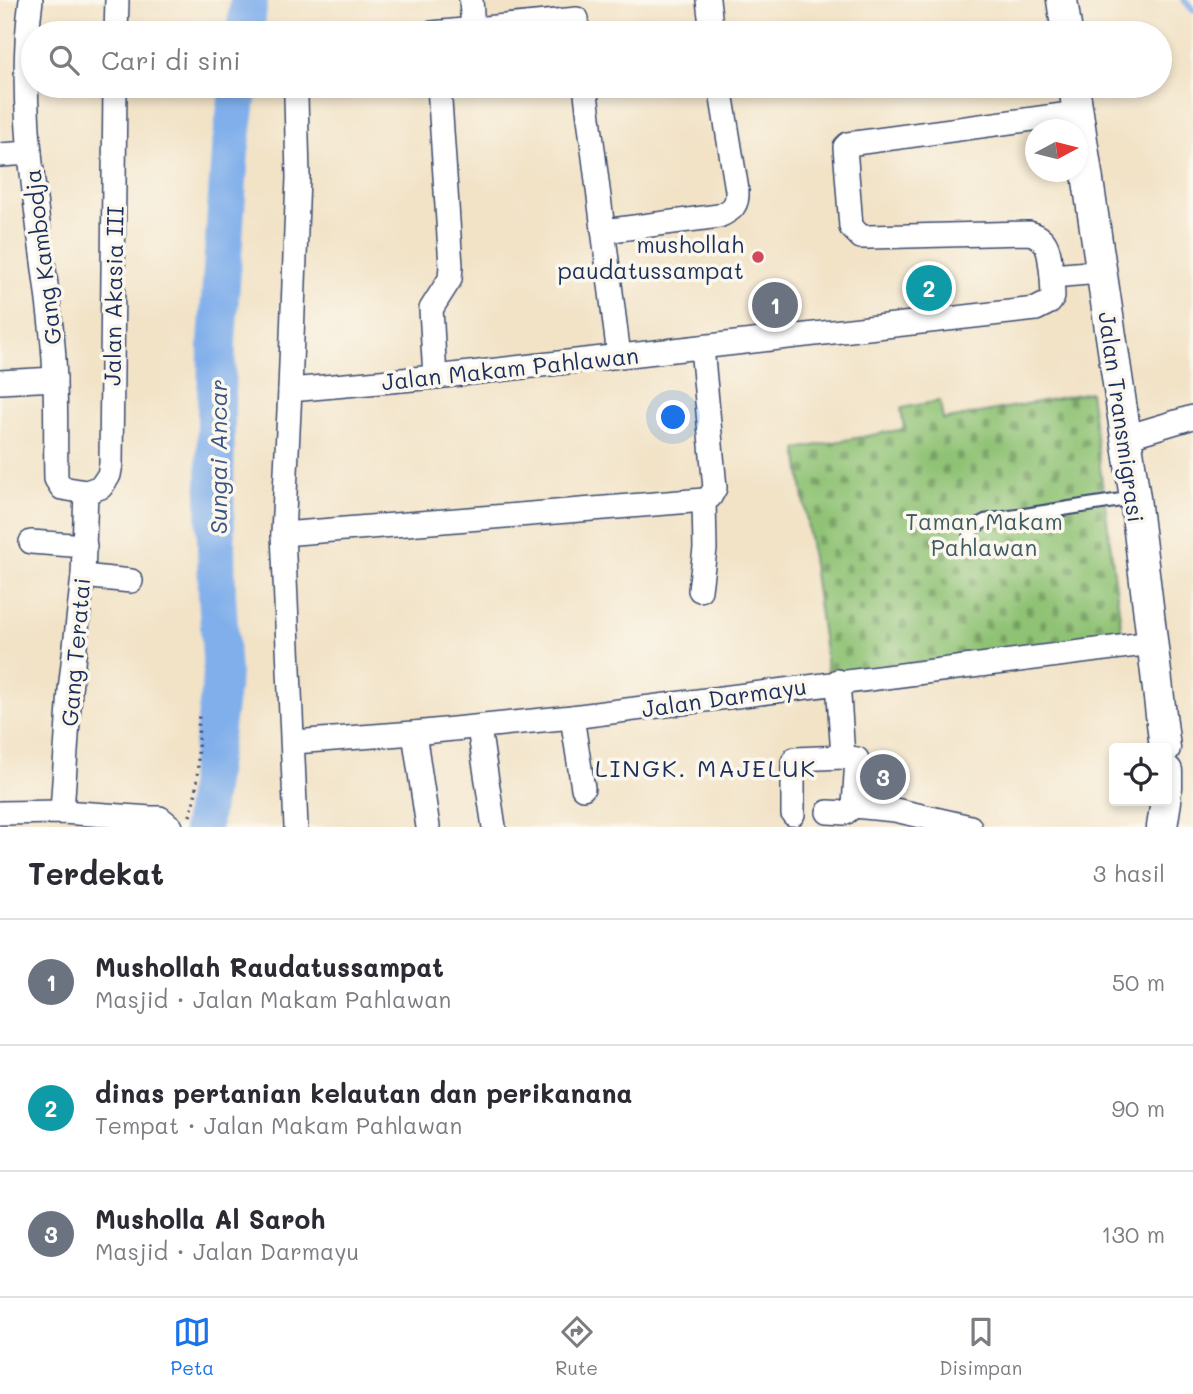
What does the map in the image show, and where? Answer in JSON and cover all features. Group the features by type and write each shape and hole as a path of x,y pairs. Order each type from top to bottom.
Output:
{"street":[{"name":"Gang Kambodja","path":"29,21 31,0"},
{"path":"116,21 117,0"},
{"path":"471,0 472,21"},
{"path":"708,0 711,21"},
{"path":"1062,0 1065,21"},
{"path":"542,21 577,17"},
{"name":"Gang Kambodja","path":"27,98 30,153 55,379 56,479 62,488 86,492"},
{"name":"Jalan Akasia III","path":"86,492 102,487 110,470 116,98"},
{"path":"296,98 298,177 283,534 296,827"},
{"path":"435,377 431,309 450,279 451,266 440,98"},
{"path":"587,98 619,356"},
{"path":"604,231 719,216 735,207 737,190 722,98"},
{"name":"Jalan Makam Pahlawan","path":"290,390 435,377 1045,307 1053,297 1052,276 1048,245 1038,235 1029,233 861,237 851,227 845,147 848,144 1075,99"},
{"name":"Jalan Transmigrasi","path":"1075,99 1135,498 1165,743"},
{"path":"0,155 30,153"},
{"path":"1052,276 1100,272"},
{"path":"283,534 710,498 715,488 702,347"},
{"path":"0,383 55,379"},
{"path":"1126,437 1193,417"},
{"name":"Gang Teratai","path":"62,812 70,690 83,576 86,492"},
{"path":"700,590 705,549 704,500"},
{"path":"31,542 85,546"},
{"path":"83,576 131,581"},
{"name":"Jalan Darmayu","path":"294,741 414,733 572,717 740,697 838,681 1153,643"},
{"path":"838,681 843,757"},
{"path":"572,717 583,788"},
{"path":"479,727 494,827"},
{"path":"414,733 428,827"},
{"path":"793,814 793,762 796,759 855,757 854,806 845,813 828,812"},
{"path":"854,806 893,819 970,827"},
{"path":"1162,827 1165,806"},
{"path":"0,813 25,820 62,812 160,818 179,826"}],"lane":[{"path":"969,537 974,527 985,521 1135,498"}],"path":[{"path":"179,826 194,804 199,713"}],"green space":[{"name":"Taman Makam Pahlawan","path":"1090,392 1123,640 828,674 797,449 904,429 901,408 940,401 943,420"}],"waterway":[{"name":"Sungai Ancar","path":"246,21 249,0"},
{"path":"1184,0 1193,10"},
{"name":"Sungai Ancar","path":"202,827 222,674 215,492 217,342 230,152 237,98"}],"place":[{"name":"mushollah paudatussampat","path":"758,257"},
{"name":"dinas pertanian kelautan dan perikanana","path":"929,288"},
{"name":"Mushollah Raudatussampat","path":"775,305"},
{"name":"Musholla Al Saroh","path":"883,777"}],"district":[{"name":"LINGK. MAJELUK","path":"706,767"}]}
